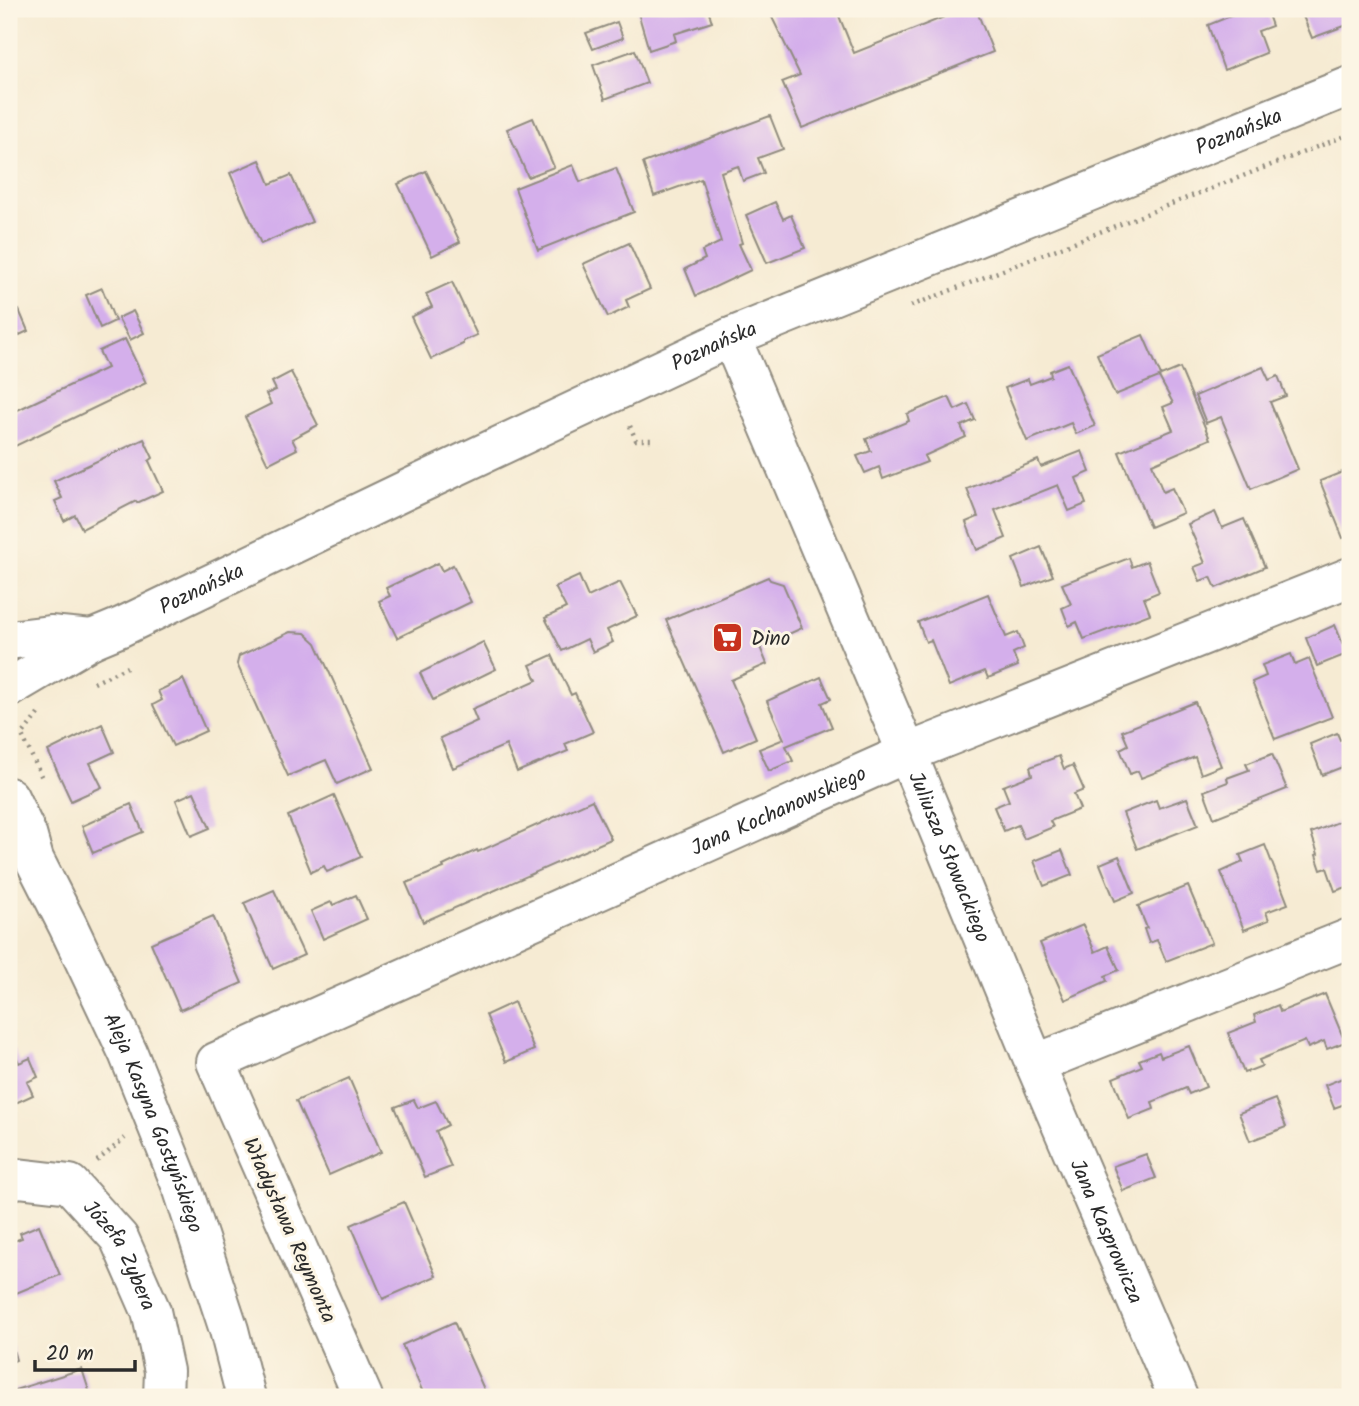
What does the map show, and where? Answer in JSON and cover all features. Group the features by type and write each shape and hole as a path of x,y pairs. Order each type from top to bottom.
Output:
{"street":[{"name":"Poznańska","path":"9,688 92,639 731,337 1350,86"},
{"name":"Juliusza Słowackiego","path":"731,337 1035,1064"},
{"name":"Jana Kochanowskiego","path":"216,1062 907,753 1350,577"},
{"name":"Poznańska","path":"9,640 50,635 92,639"},
{"name":"Aleja Kasyna Gostyńskiego","path":"9,797 27,834 22,851 68,926 128,1053 183,1190 229,1330 246,1397"},
{"path":"1035,1064 1350,938"},
{"name":"Władysława Reymonta","path":"216,1062 363,1397"},
{"name":"Jana Kasprowicza","path":"1035,1064 1178,1397"},
{"name":"Józefa Zybera","path":"9,1181 18,1178 70,1184 119,1238 151,1311 163,1371 163,1397"}],"path":[{"path":"904,309 1350,134"},
{"path":"619,430 641,420"},
{"path":"630,426 636,440 651,440"},
{"path":"91,684 129,666"},
{"path":"40,773 22,735 38,713 47,708"}],"building":[{"path":"637,9 708,9 712,22 674,34 676,41 649,50"},
{"path":"768,9 855,9 839,16 854,53 964,9 976,9 993,52 802,128 782,82 800,75"},
{"path":"1248,9 1266,9 1272,26 1258,31 1266,53 1224,70 1208,25"},
{"path":"1300,9 1346,9 1350,24 1312,38"},
{"path":"617,22 623,38 593,49 586,33"},
{"path":"635,50 647,83 605,99 593,65"},
{"path":"770,116 783,149 758,158 764,173 743,181 738,166 721,172 742,243 739,244 751,270 696,296 685,269 705,259 702,251 721,242 701,179 654,196 643,163"},
{"path":"533,118 554,167 528,177 507,129"},
{"path":"260,160 270,184 291,175 312,222 261,244 230,173"},
{"path":"573,165 580,182 616,168 634,212 538,250 515,188"},
{"path":"426,171 460,242 432,256 398,184"},
{"path":"775,202 783,219 791,215 805,248 767,263 746,215"},
{"path":"629,243 650,289 626,300 629,307 608,317 583,264"},
{"path":"452,282 477,335 431,359 411,317 432,307 426,294"},
{"path":"102,288 115,321 100,328 86,295"},
{"path":"19,310 28,331 9,340 9,315"},
{"path":"133,311 144,333 130,340 118,318"},
{"path":"1143,335 1161,376 1180,368 1210,439 1152,464 1163,492 1172,488 1183,513 1150,527 1119,452 1173,430 1163,407 1173,403 1159,377 1115,395 1097,354"},
{"path":"125,339 146,383 9,449 9,414 107,368 99,351"},
{"path":"1068,364 1095,426 1076,434 1071,423 1027,441 1005,388 1028,379 1030,384 1051,376 1050,371"},
{"path":"1263,367 1269,380 1278,376 1286,396 1270,402 1298,469 1251,489 1221,417 1206,423 1195,396"},
{"path":"291,372 318,425 292,439 297,449 268,464 245,417 271,404 266,394 276,390 272,382"},
{"path":"949,397 955,410 968,404 975,420 961,426 966,437 924,456 927,462 883,479 879,467 865,473 857,456 871,451 866,439 909,421 907,414"},
{"path":"144,439 153,458 149,461 163,491 137,503 136,501 82,529 75,515 64,521 55,501 62,498 54,481"},
{"path":"1082,451 1090,472 1076,478 1086,504 1069,511 1058,485 995,510 1006,538 977,550 966,522 978,517 967,489 1038,460 1041,467"},
{"path":"1350,469 1350,536 1343,538 1320,481"},
{"path":"1215,512 1222,528 1244,519 1265,567 1216,588 1211,577 1200,581 1194,567 1205,563 1188,524"},
{"path":"1041,547 1053,576 1024,587 1013,559"},
{"path":"1129,558 1132,567 1147,561 1159,592 1144,598 1150,614 1084,639 1077,622 1069,626 1062,608 1071,604 1062,584"},
{"path":"438,563 442,571 453,565 471,602 397,638 379,601 390,596 386,588"},
{"path":"579,576 588,597 620,582 637,616 607,630 613,642 593,652 587,639 562,651 545,618 566,608 555,587"},
{"name":"Dino","path":"768,577 783,584 802,628 760,647 767,664 731,680 756,738 724,752 666,620"},
{"path":"988,594 1006,637 1018,632 1024,648 1013,653 1018,666 988,678 985,671 949,686 931,640 926,642 918,622"},
{"path":"1335,625 1347,654 1317,666 1306,638"},
{"path":"290,632 305,633 316,643 373,768 337,784 326,760 288,776 237,664 239,656"},
{"path":"483,642 496,669 433,700 420,673"},
{"path":"1291,654 1295,665 1309,659 1332,717 1275,739 1252,682 1266,676 1262,665"},
{"path":"552,655 571,695 575,693 593,732 565,744 568,751 517,772 506,745 453,768 440,738 477,721 472,709 537,680 530,665"},
{"path":"821,677 831,699 822,703 832,727 786,746 793,761 769,771 759,749 784,739 767,701"},
{"path":"183,679 206,731 173,746 153,705 162,700 158,691"},
{"path":"1195,702 1221,766 1201,774 1195,757 1141,778 1138,771 1130,774 1120,749 1128,745 1122,731"},
{"path":"102,724 114,752 90,763 102,787 71,801 48,751"},
{"path":"1337,733 1340,740 1350,735 1350,764 1322,775 1310,744"},
{"path":"1272,754 1287,789 1214,818 1204,791 1249,770 1246,764"},
{"path":"1059,756 1064,769 1073,765 1084,790 1074,794 1080,809 1050,821 1053,827 1024,839 1018,825 1004,831 994,807 1009,801 1003,786 1032,775 1030,767"},
{"path":"194,792 210,828 191,836 176,800"},
{"path":"334,795 361,857 327,872 324,866 311,872 288,816"},
{"path":"1187,798 1198,825 1137,849 1123,813 1156,800 1159,808"},
{"path":"592,800 611,839 423,922 406,883"},
{"path":"131,804 143,832 93,853 82,826"},
{"path":"1350,817 1350,886 1335,891 1327,868 1321,870 1311,833"},
{"path":"1265,845 1288,904 1266,912 1269,920 1244,930 1221,872 1243,862 1240,855"},
{"path":"1062,850 1072,875 1044,886 1034,861"},
{"path":"1119,856 1134,893 1115,901 1100,864"},
{"path":"1188,886 1212,943 1166,961 1157,940 1149,943 1144,929 1147,928 1138,906"},
{"path":"274,890 304,955 273,969 244,903"},
{"path":"356,895 367,919 323,939 311,911"},
{"path":"213,916 242,983 180,1010 151,943"},
{"path":"1083,925 1095,952 1108,946 1119,970 1105,976 1107,981 1065,1000 1040,943"},
{"path":"1325,994 1345,1042 1327,1049 1324,1041 1308,1048 1305,1041 1259,1060 1262,1066 1244,1073 1228,1033 1256,1022 1254,1015 1278,1005 1280,1012"},
{"path":"514,1002 534,1050 506,1062 486,1015"},
{"path":"1189,1046 1206,1087 1189,1094 1186,1088 1152,1102 1154,1109 1129,1119 1113,1078 1142,1066 1139,1060 1159,1052 1161,1057"},
{"path":"13,1049 19,1063 30,1058 38,1077 27,1082 33,1095 9,1106 9,1051"},
{"path":"1350,1075 1350,1102 1334,1108 1325,1085"},
{"path":"349,1078 381,1152 329,1175 296,1101"},
{"path":"1275,1099 1286,1127 1250,1141 1239,1113"},
{"path":"414,1100 418,1108 436,1101 448,1125 436,1131 451,1167 425,1177 395,1107"},
{"path":"1146,1154 1156,1178 1123,1191 1113,1166"},
{"path":"404,1202 436,1276 383,1299 351,1225"},
{"path":"39,1225 60,1275 9,1296 9,1243 22,1238 20,1233"},
{"path":"454,1322 487,1396 425,1397 402,1345"},
{"path":"12,1346 16,1360 9,1363 9,1347"},
{"path":"82,1369 91,1397 17,1397 15,1390"}],"place":[{"name":"Dino","path":"728,638"}]}
